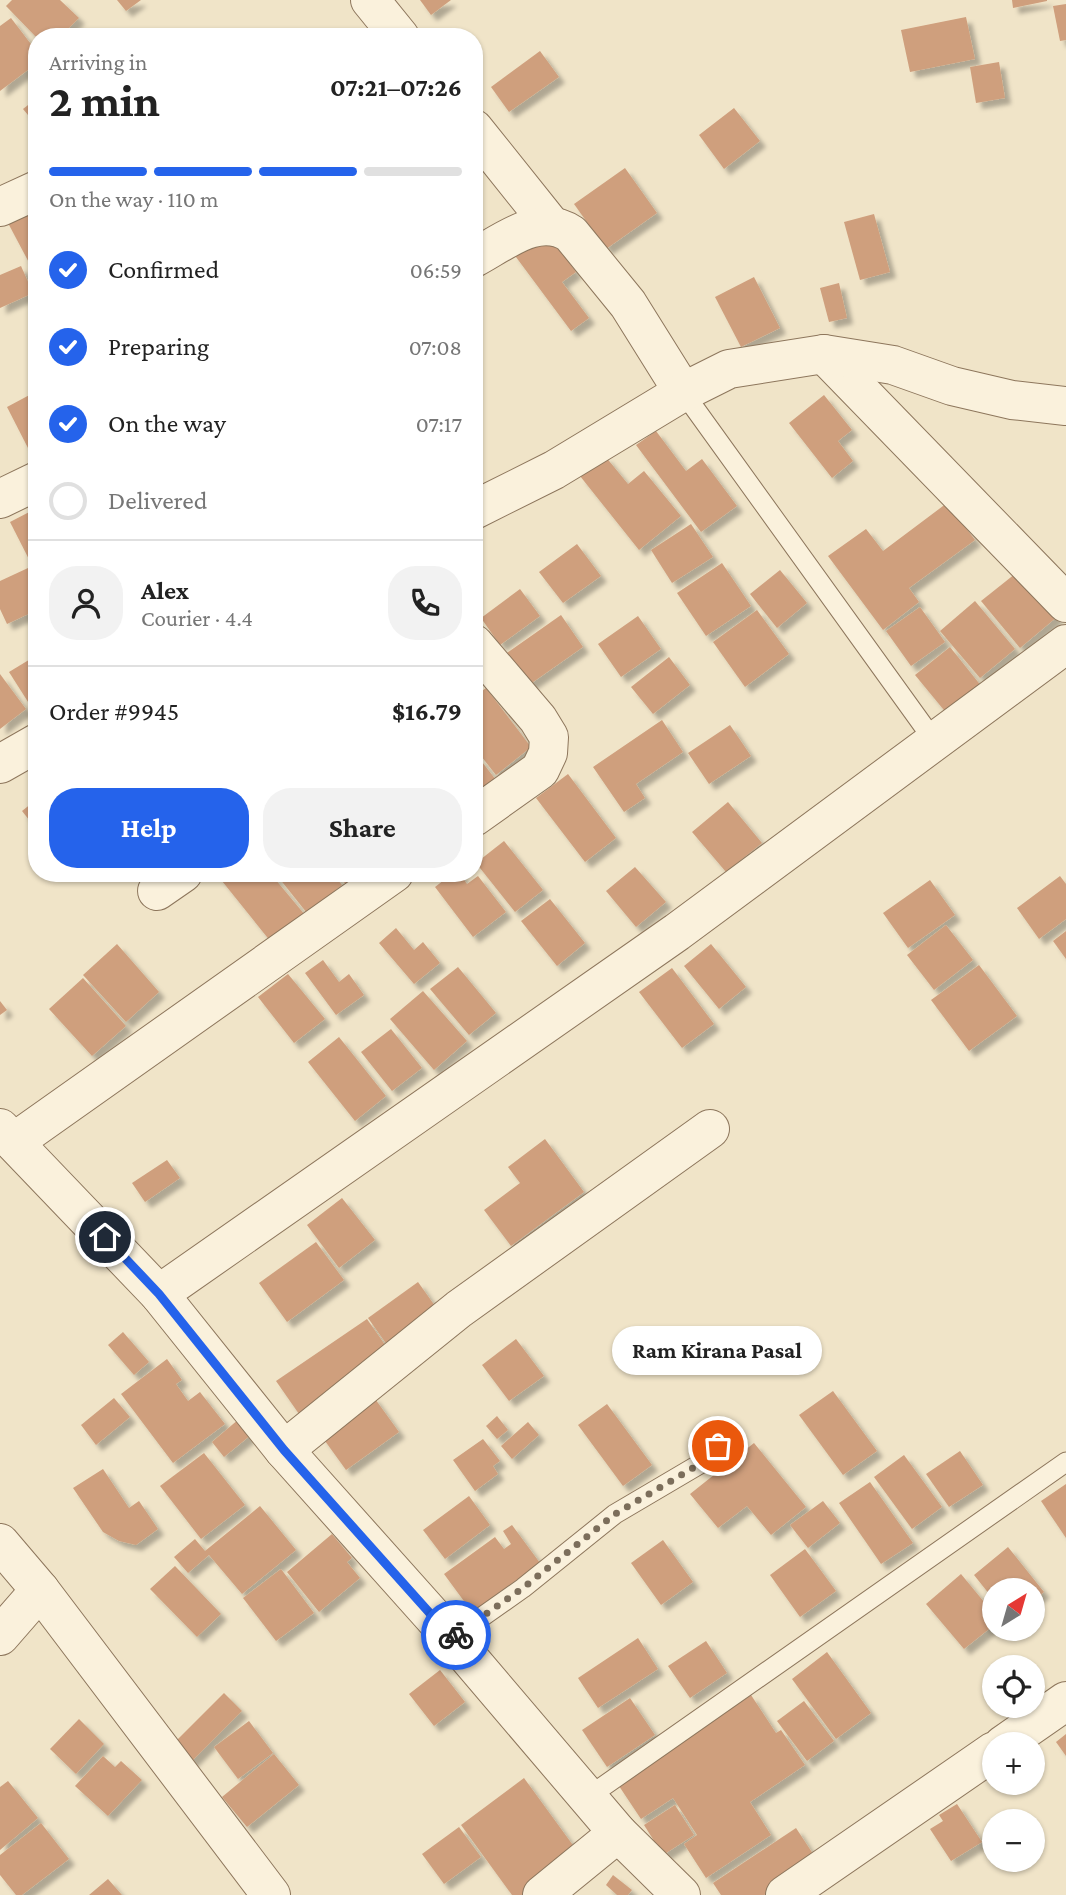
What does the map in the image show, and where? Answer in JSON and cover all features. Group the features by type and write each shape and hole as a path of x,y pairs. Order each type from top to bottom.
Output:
{"street":[{"path":"370,0 393,28"},
{"path":"483,140 550,224 571,234 628,304 683,392"},
{"path":"0,207 28,194"},
{"path":"483,253 539,225 550,224"},
{"path":"824,354 1066,603"},
{"path":"483,505 554,470 683,392 729,369 824,354 892,365 952,386 1012,400 1066,406"},
{"path":"0,499 28,485"},
{"path":"159,1294 677,932 1066,644"},
{"path":"483,661 538,719 549,737 548,753 540,770 483,811"},
{"path":"0,764 28,748"},
{"path":"381,882 7,1135 159,1294 284,1450 452,1638 618,1833 681,1895"},
{"path":"284,1450 459,1309 710,1129"},
{"path":"0,1543 40,1590 271,1895"},
{"path":"0,1636 40,1590"},
{"path":"1022,1732 1066,1701"},
{"path":"785,1895 982,1759"},
{"path":"542,1895 618,1833"}],"lane":[{"path":"683,392 934,742"},
{"path":"452,1638 523,1588 615,1514 710,1458 727,1433"},
{"path":"588,1797 1066,1462"}],"building":[{"path":"12,0 60,0 79,18 69,28 28,29 6,6"},
{"path":"117,0 141,0 126,11"},
{"path":"420,0 451,0 431,15"},
{"path":"1012,0 1047,0 1047,1 1013,8"},
{"path":"1066,4 1066,40 1060,41 1053,6"},
{"path":"966,17 975,59 910,72 901,30"},
{"path":"11,18 28,40 28,70 0,91 0,26"},
{"path":"540,51 559,77 509,112 491,87"},
{"path":"999,62 1005,98 976,103 970,67"},
{"path":"734,108 760,141 724,169 699,135"},
{"path":"625,168 657,213 606,249 574,204"},
{"path":"28,213 28,261 8,223"},
{"path":"874,214 890,272 860,280 844,222"},
{"path":"545,230 576,272 562,282 589,318 571,331 513,253"},
{"path":"21,266 28,282 28,295 0,308 0,275"},
{"path":"754,277 780,328 741,347 715,297"},
{"path":"839,283 847,318 829,322 820,288"},
{"path":"824,395 852,430 838,441 853,461 832,478 789,423"},
{"path":"28,396 28,448 7,407"},
{"path":"656,431 686,471 702,459 737,506 701,532 636,445"},
{"path":"605,456 628,484 644,471 681,516 639,550 580,476"},
{"path":"947,503 975,540 909,588 919,602 883,630 828,556 866,529 883,551"},
{"path":"28,513 28,557 10,522"},
{"path":"691,524 713,557 672,583 651,550"},
{"path":"577,544 601,576 563,603 539,572"},
{"path":"722,563 751,606 706,636 677,593"},
{"path":"28,568 28,614 7,624 0,609 0,581"},
{"path":"780,570 807,603 777,628 750,594"},
{"path":"1020,570 1058,616 1020,648 981,601"},
{"path":"520,589 540,616 500,645 483,621 483,617"},
{"path":"975,601 1015,649 980,678 940,631"},
{"path":"920,607 945,642 911,666 886,631"},
{"path":"757,610 789,654 745,687 713,642"},
{"path":"561,615 583,647 526,687 504,655"},
{"path":"638,616 661,649 621,677 598,644"},
{"path":"950,647 982,687 948,715 915,675"},
{"path":"669,657 690,685 653,714 631,687"},
{"path":"28,660 28,702 9,672"},
{"path":"0,674 26,709 0,729"},
{"path":"486,688 531,747 496,775 483,758 483,690"},
{"path":"662,720 683,752 636,784 645,798 624,812 593,767"},
{"path":"730,725 751,756 709,784 688,753"},
{"path":"483,763 496,780 483,791"},
{"path":"568,774 616,838 585,862 536,798"},
{"path":"728,802 762,843 726,872 692,832"},
{"path":"28,806 28,819 22,811"},
{"path":"504,841 543,890 515,912 483,872 483,858"},
{"path":"635,867 666,902 636,927 606,891"},
{"path":"1060,876 1066,884 1066,919 1039,939 1017,908"},
{"path":"930,880 955,915 908,948 883,913"},
{"path":"223,882 278,882 305,915 271,942"},
{"path":"282,882 340,882 342,885 307,913"},
{"path":"344,882 356,882 348,888"},
{"path":"441,882 483,882 506,912 473,937 435,887"},
{"path":"550,899 585,943 557,966 521,921"},
{"path":"946,925 973,960 934,990 907,955"},
{"path":"396,928 414,950 423,942 440,963 414,984 379,943"},
{"path":"1066,931 1066,959 1053,941"},
{"path":"117,944 159,992 126,1022 83,975"},
{"path":"711,944 746,987 719,1009 684,966"},
{"path":"323,960 339,982 349,974 364,995 336,1015 305,973"},
{"path":"979,965 1017,1016 969,1051 931,1000"},
{"path":"458,967 496,1013 469,1035 430,989"},
{"path":"672,968 714,1024 682,1048 639,992"},
{"path":"288,974 325,1019 294,1043 258,997"},
{"path":"83,978 126,1026 92,1056 49,1009"},
{"path":"423,991 467,1041 434,1070 390,1019"},
{"path":"0,1001 7,1010 0,1015"},
{"path":"391,1029 422,1068 392,1091 361,1052"},
{"path":"339,1037 386,1096 355,1121 308,1062"},
{"path":"545,1139 584,1192 511,1246 484,1210 520,1183 508,1167"},
{"path":"167,1160 180,1178 145,1202 132,1183"},
{"path":"342,1198 375,1240 339,1268 307,1225"},
{"path":"316,1242 344,1280 287,1322 259,1283"},
{"path":"418,1282 440,1313 390,1349 368,1318"},
{"path":"367,1319 390,1352 299,1414 276,1381"},
{"path":"123,1332 149,1362 134,1375 108,1345"},
{"path":"516,1339 544,1376 509,1401 482,1365"},
{"path":"167,1359 182,1380 176,1384 188,1401 200,1392 225,1424 173,1463 121,1394"},
{"path":"833,1391 877,1451 843,1475 799,1415"},
{"path":"373,1396 399,1432 346,1470 320,1434"},
{"path":"114,1398 130,1417 96,1445 81,1425"},
{"path":"607,1404 652,1465 623,1486 578,1425"},
{"path":"497,1416 508,1430 497,1439 486,1426"},
{"path":"239,1419 252,1434 224,1457 212,1442"},
{"path":"528,1422 539,1435 512,1459 501,1446"},
{"path":"483,1439 500,1461 493,1466 498,1474 475,1491 453,1460"},
{"path":"754,1443 806,1507 771,1535 747,1506 718,1528 690,1494"},
{"path":"960,1451 983,1485 949,1507 926,1474"},
{"path":"204,1453 245,1505 201,1539 160,1486"},
{"path":"904,1455 942,1507 912,1529 874,1477"},
{"path":"103,1469 129,1508 139,1501 158,1529 136,1545 119,1541 103,1532 73,1488"},
{"path":"870,1482 913,1543 881,1564 839,1503"},
{"path":"1066,1484 1066,1538 1041,1501"},
{"path":"469,1496 490,1525 445,1559 423,1530"},
{"path":"823,1501 840,1523 808,1548 790,1525"},
{"path":"260,1506 296,1550 242,1594 209,1555 188,1573 174,1557 195,1539 205,1551"},
{"path":"512,1525 540,1563 472,1612 444,1574 495,1537 504,1549 511,1544 503,1531"},
{"path":"332,1534 352,1558 347,1562 360,1578 319,1612 287,1572"},
{"path":"663,1540 693,1582 661,1605 631,1563"},
{"path":"1008,1547 1033,1578 982,1578 982,1585 974,1575"},
{"path":"805,1549 836,1591 800,1617 770,1575"},
{"path":"175,1566 221,1614 197,1637 150,1589"},
{"path":"281,1569 314,1613 276,1641 243,1598"},
{"path":"961,1574 982,1599 982,1635 964,1649 926,1604"},
{"path":"638,1638 658,1669 598,1708 578,1678"},
{"path":"706,1641 727,1673 690,1698 668,1666"},
{"path":"827,1652 871,1713 836,1739 792,1679"},
{"path":"440,1670 465,1702 434,1726 409,1694"},
{"path":"224,1693 242,1711 190,1763 172,1745"},
{"path":"751,1695 776,1733 781,1730 805,1765 750,1802 771,1835 706,1878 684,1844 697,1835 673,1798 641,1819 619,1786"},
{"path":"630,1698 655,1735 607,1767 582,1730"},
{"path":"804,1701 834,1741 807,1761 777,1721"},
{"path":"79,1719 104,1744 76,1774 50,1749"},
{"path":"249,1721 273,1753 238,1779 214,1747"},
{"path":"1066,1734 1066,1756 1056,1742"},
{"path":"274,1754 299,1785 247,1827 222,1797"},
{"path":"103,1756 115,1767 121,1761 142,1780 108,1816 75,1786"},
{"path":"524,1778 575,1848 529,1895 512,1895 461,1825"},
{"path":"8,1781 38,1818 0,1850 0,1787"},
{"path":"957,1804 982,1842 951,1861 930,1829 943,1821 939,1815"},
{"path":"675,1805 694,1835 663,1855 644,1825"},
{"path":"41,1823 69,1859 22,1895 16,1895 0,1875 0,1855"},
{"path":"459,1827 481,1857 444,1884 422,1854"},
{"path":"796,1828 817,1860 764,1895 721,1895 713,1883"},
{"path":"613,1875 632,1890 628,1895 617,1895 606,1885"},
{"path":"108,1879 122,1895 89,1895"}],"way so far":[{"path":"456,1635 523,1588 615,1514 710,1458 718,1446"}],"place":[{"name":"Ram Kirana Pasal","path":"718,1446"}],"route":[{"path":"105,1237 159,1294 284,1450 452,1638 456,1635"}]}
